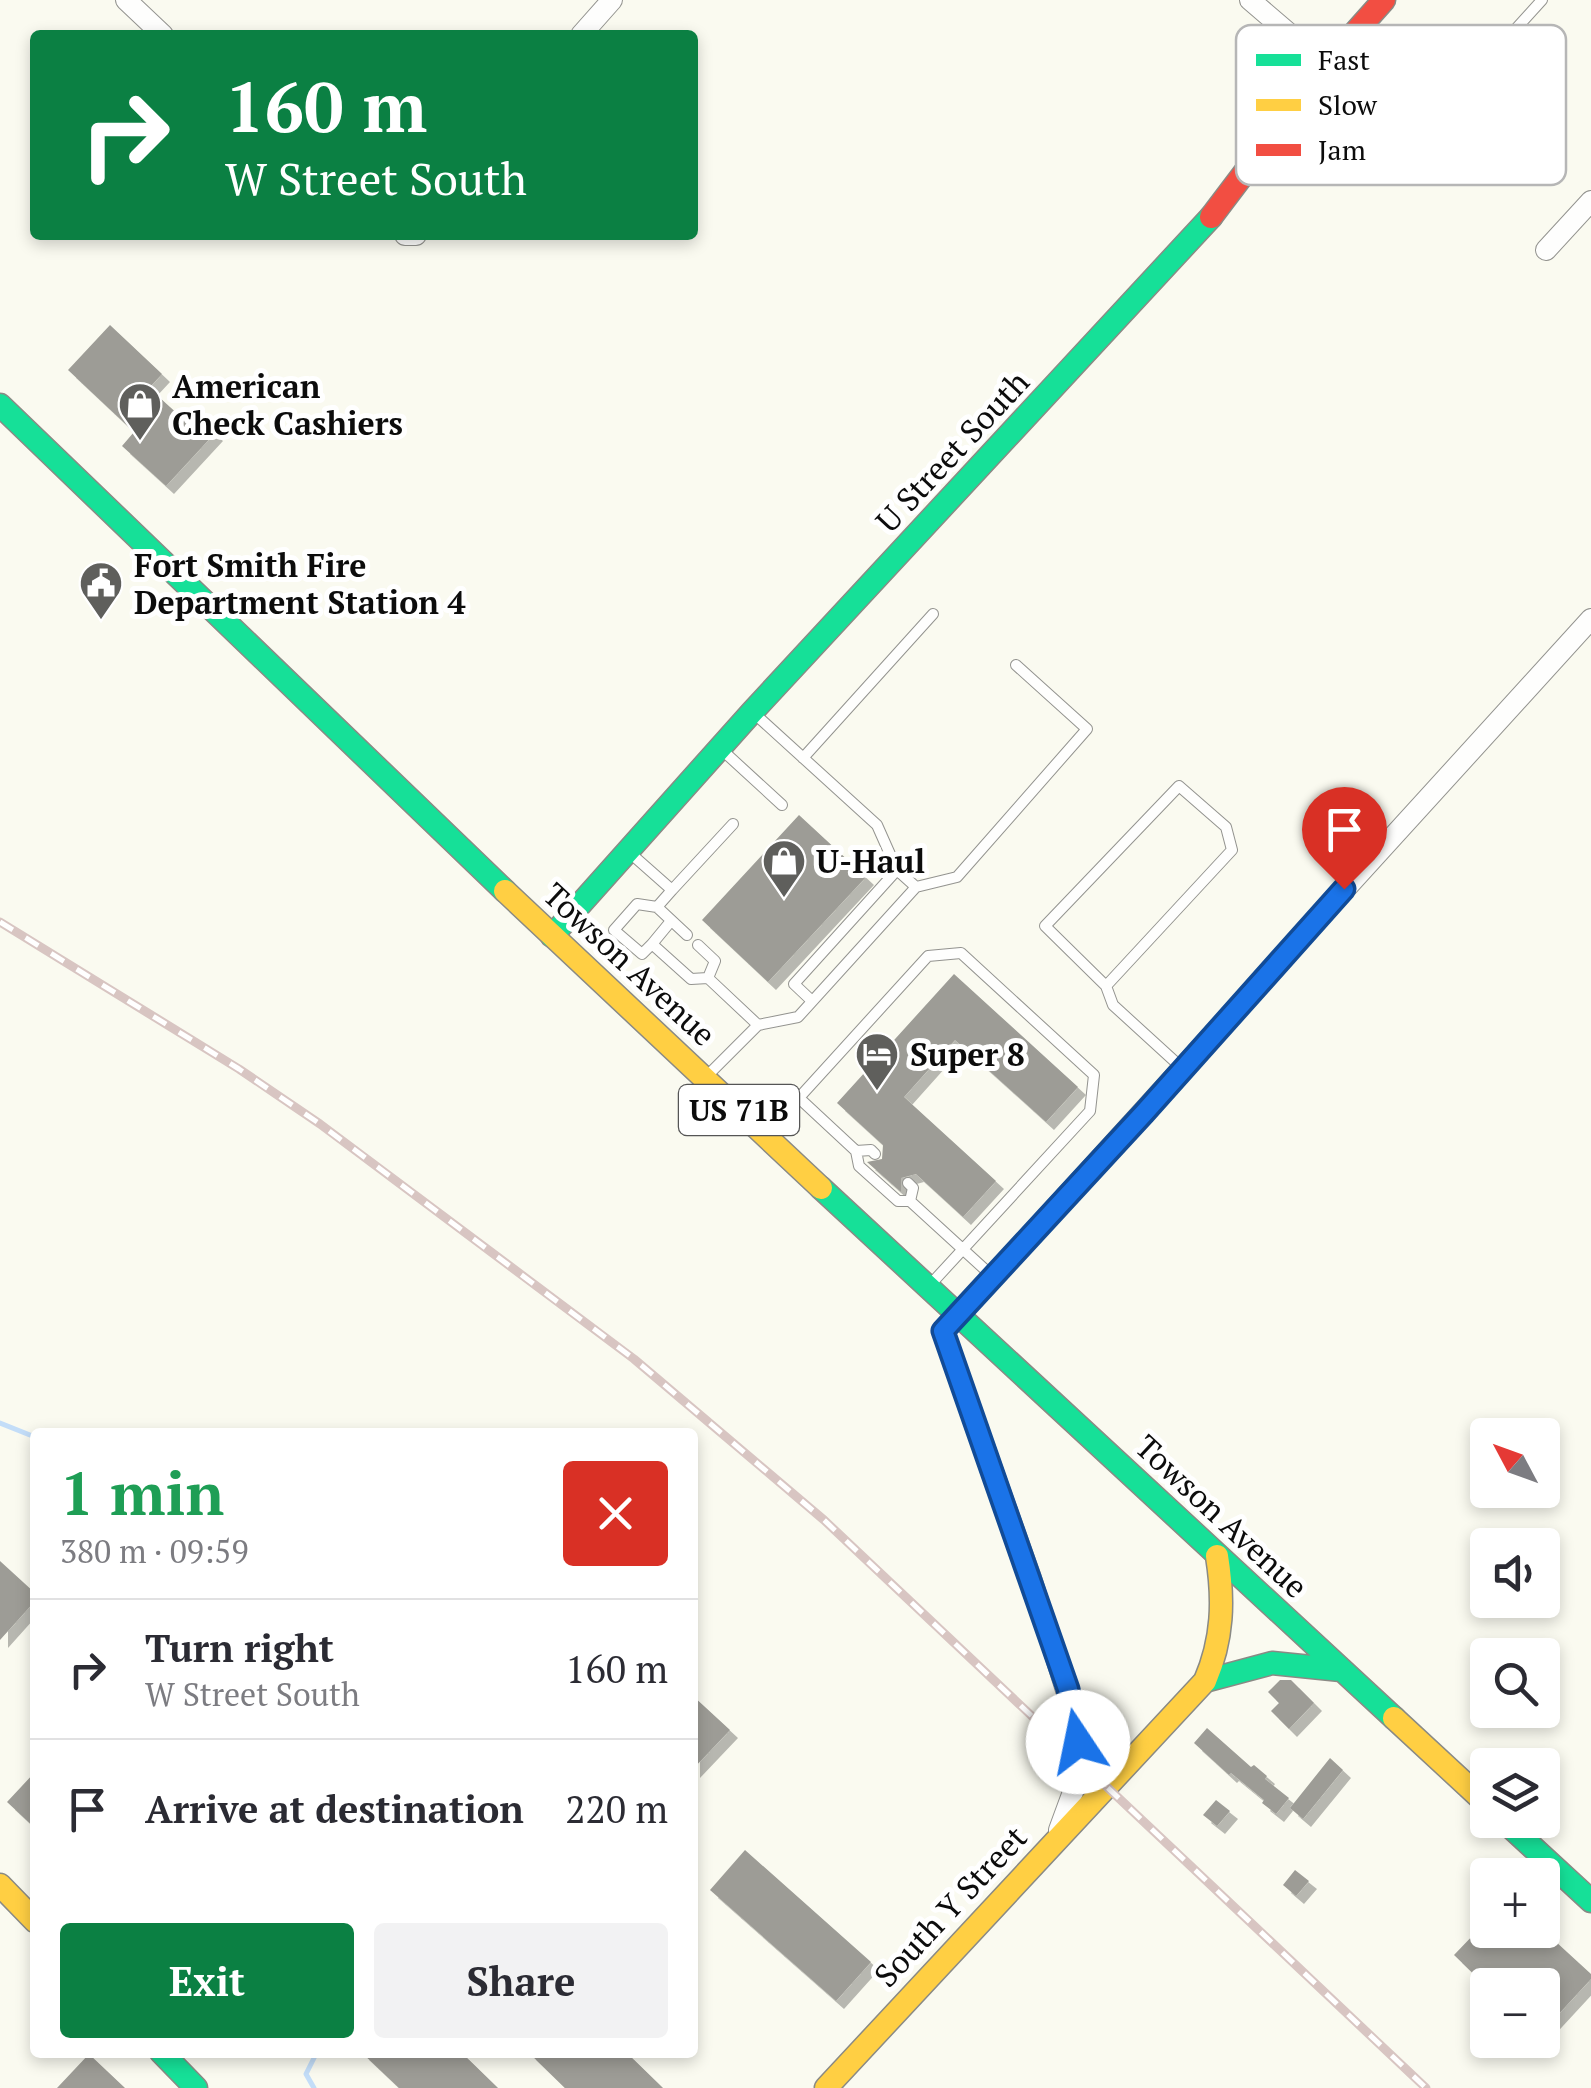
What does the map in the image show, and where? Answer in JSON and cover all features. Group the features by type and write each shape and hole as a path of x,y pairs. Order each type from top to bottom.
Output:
{"main road":[{"name":"U Street South","path":"1362,25 1384,0"},
{"name":"U Street South","path":"552,936 752,712 1219,209 1237,185"},
{"name":"Towson Avenue","path":"2,412 927,1288 1470,1788"},
{"name":"South Y Street","path":"826,2088 1204,1681 1218,1654 1222,1624 1224,1598 1218,1556"},
{"name":"South Y Street","path":"1204,1681 1261,1662 1289,1660 1341,1670"},
{"path":"1523,1838 1591,1901"},
{"path":"0,1884 30,1916"},
{"path":"167,2058 196,2088"}],"street":[{"path":"126,0 158,30"},
{"path":"585,30 612,0"},
{"path":"1250,0 1279,25"},
{"path":"1546,250 1591,201"},
{"path":"1054,1841 1076,1781 1079,1762 1075,1718 1031,1578 943,1331 1591,620"}],"lane":[{"path":"1519,25 1542,0"},
{"path":"803,758 934,614"},
{"path":"704,1078 758,1025 798,1018 916,887 957,877 1087,729 1016,665"},
{"path":"752,712 877,825 897,870 916,887"},
{"path":"720,748 782,805"},
{"path":"1106,986 1232,850 1226,827 1179,786 1044,926 1106,986 1113,1005 1182,1068"},
{"path":"657,906 733,824"},
{"path":"628,851 672,890"},
{"path":"812,1001 794,984 897,870"},
{"path":"671,921 642,954 614,930 637,904 657,906 686,935"},
{"path":"652,944 691,979 708,978 758,1025"},
{"path":"698,946 715,961 708,978"},
{"path":"765,1135 928,956 961,953 1094,1074 1090,1110 927,1288"},
{"path":"799,1098 856,1151 859,1166 898,1201 910,1201 992,1276"},
{"path":"856,1151 871,1150 875,1154"},
{"path":"908,1183 913,1188 910,1201"}],"building":[{"path":"110,325 162,374 149,388 191,426 198,418 215,433 166,486 122,446 134,432 68,370"},
{"name":"U-Haul","path":"799,815 866,877 768,982 702,920"},
{"name":"Super 8","path":"954,974 1078,1087 1046,1122 955,1040 904,1097 996,1181 963,1217 916,1174 901,1178 901,1192 867,1162 882,1159 883,1145 837,1103"},
{"path":"0,1561 30,1588 30,1607 0,1640"},
{"path":"1280,1680 1291,1680 1314,1703 1289,1729 1271,1711 1279,1703 1268,1692"},
{"path":"698,1701 730,1730 698,1764"},
{"path":"1207,1728 1289,1798 1276,1814 1194,1743"},
{"path":"1330,1758 1343,1770 1303,1819 1290,1808"},
{"path":"30,1777 30,1823 7,1802"},
{"path":"1216,1800 1230,1811 1217,1826 1203,1815"},
{"path":"745,1850 871,1962 836,2001 710,1890"},
{"path":"1295,1870 1309,1881 1296,1896 1283,1885"},
{"path":"1470,1938 1470,1948 1560,1946 1591,1974 1591,1979 1560,2013 1560,1968 1470,1970 1454,1955"},
{"path":"85,2058 93,2058 125,2088 57,2088"},
{"path":"367,2058 467,2058 498,2088 399,2088"},
{"path":"534,2058 632,2058 663,2088 565,2088"}],"waterway":[{"path":"0,1423 30,1435"},
{"path":"314,2058 306,2074 314,2088"}],"railway":[{"path":"0,922 239,1069 320,1124 634,1359 824,1520 1426,2088"}],"traffic: fast":[{"path":"552,936 752,712 1211,217"},
{"path":"0,405 505,891"},
{"path":"821,1188 1394,1718"},
{"path":"1205,1681 1272,1663 1341,1670"},
{"path":"1523,1838 1591,1901"},
{"path":"167,2058 196,2088"}],"traffic: slow":[{"path":"505,891 821,1188"},
{"path":"826,2088 1205,1681 1220,1619 1217,1556"},
{"path":"1394,1718 1470,1788"},
{"path":"0,1885 30,1916"}],"traffic: jam":[{"path":"1362,25 1384,0"},
{"path":"1211,217 1236,184"}],"place":[{"name":"American Check Cashiers","path":"140,442"},
{"name":"Fort Smith Fire Department Station 4","path":"101,621"},
{"name":"U-Haul","path":"784,899"},
{"name":"Super 8","path":"877,1092"}],"route":[{"path":"1078,1742 1068,1689 943,1331 1344,889"}]}
